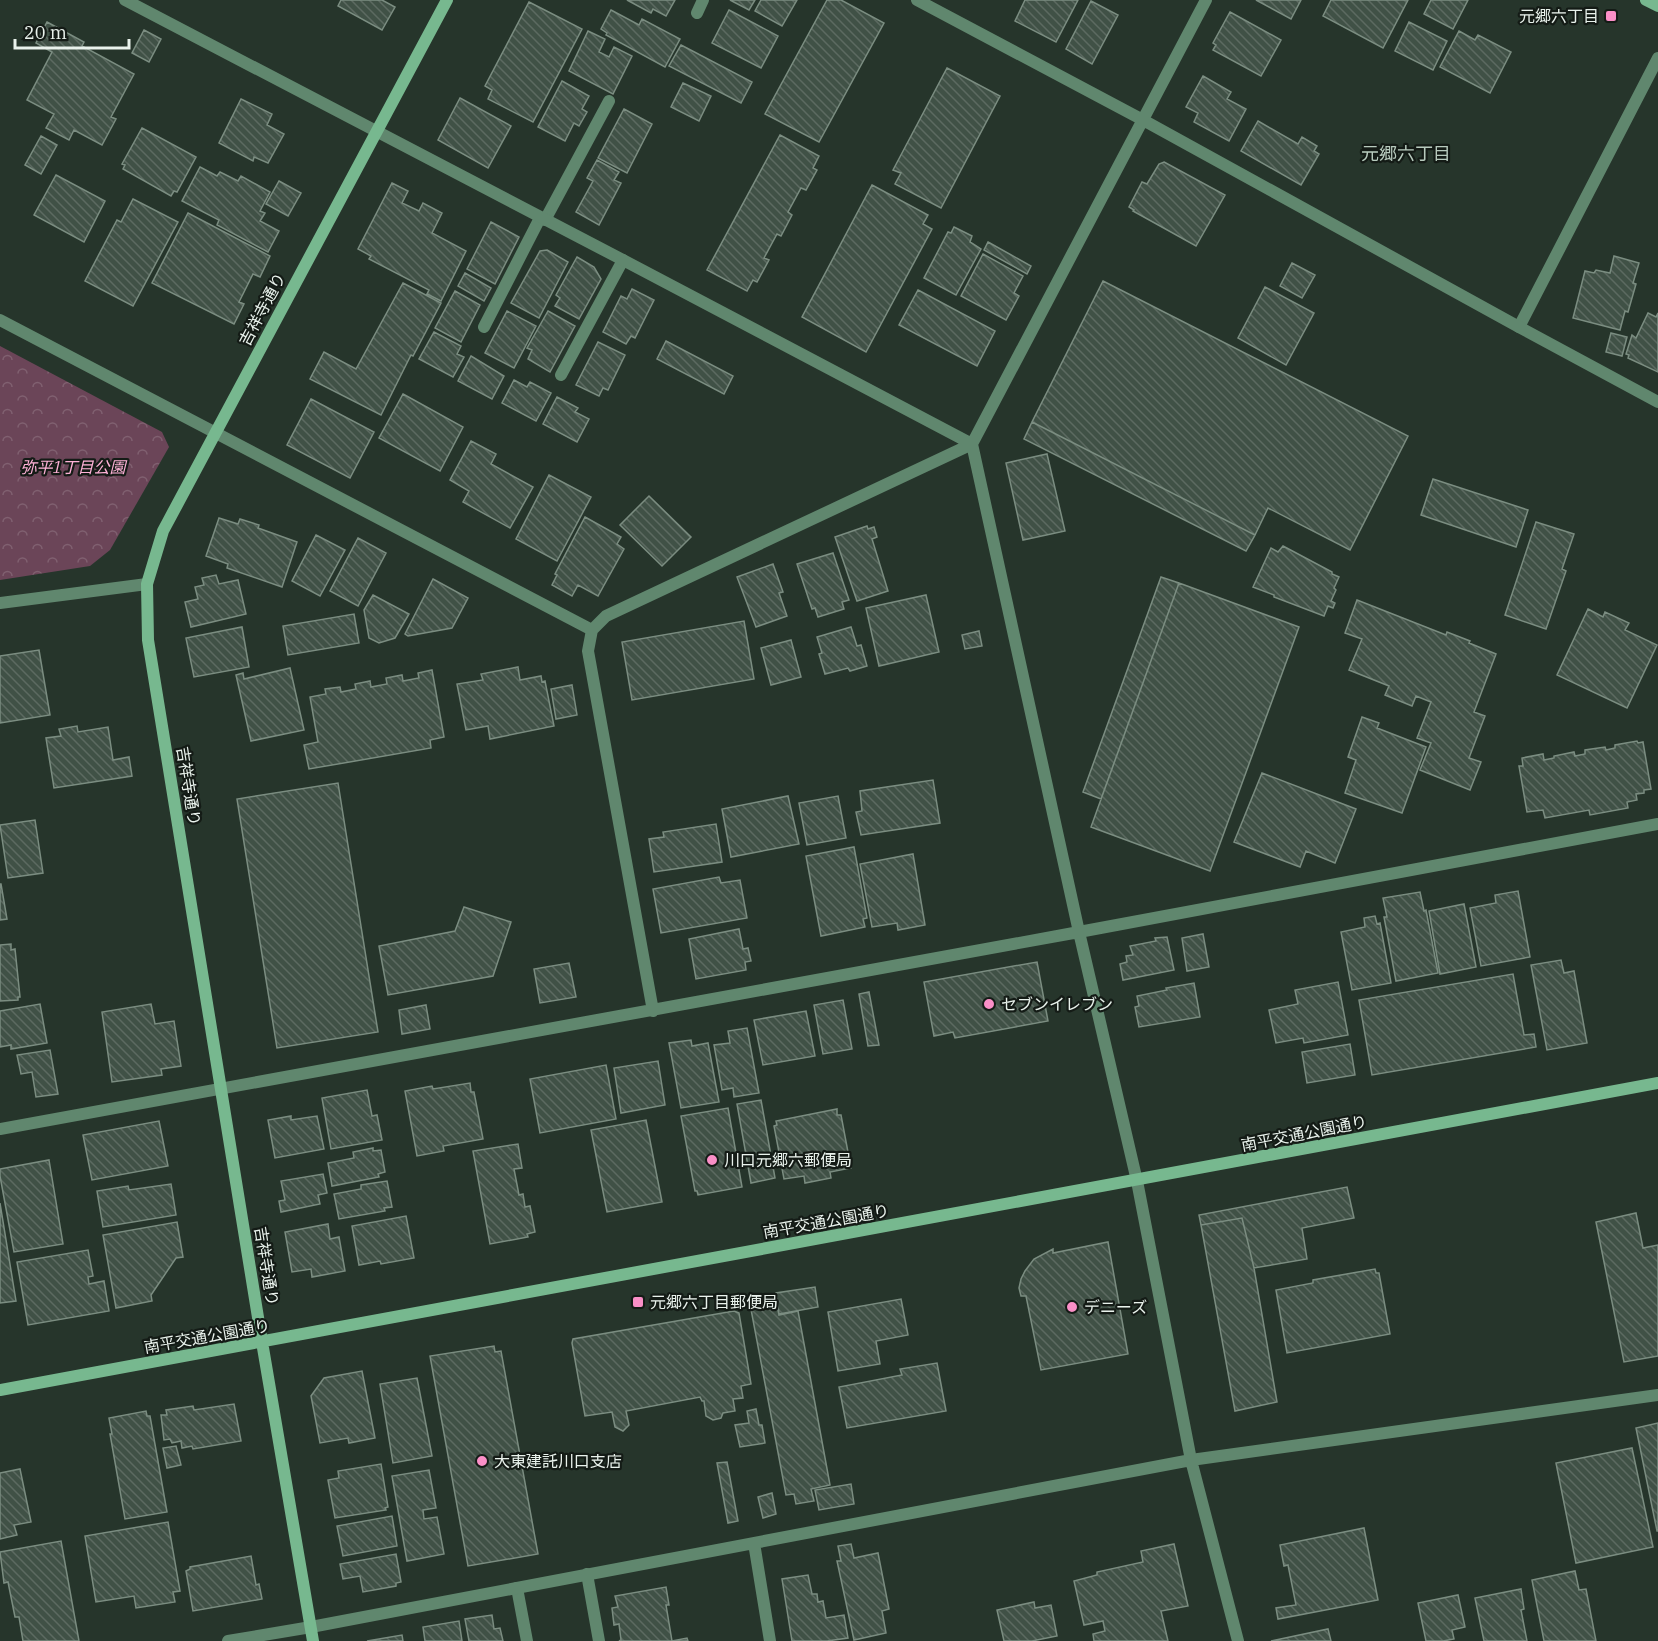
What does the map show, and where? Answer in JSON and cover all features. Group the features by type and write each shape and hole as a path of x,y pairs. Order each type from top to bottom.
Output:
{"street":[{"path":"125,0 972,444 1079,932 1137,1181 1191,1460 1238,1641"},
{"name":"吉祥寺通り","path":"313,1641 148,640 147,584 163,531 447,0"},
{"path":"697,13 703,0"},
{"path":"917,0 1143,120 1658,402"},
{"path":"653,1011 588,651 592,630 606,616 972,444 1206,0"},
{"path":"1646,0 1658,6"},
{"path":"1519,327 1658,58"},
{"path":"484,327 609,101"},
{"path":"561,375 623,260"},
{"path":"0,320 592,630"},
{"path":"0,603 147,584"},
{"path":"0,1129 653,1011 1658,824"},
{"name":"南平交通公園通り","path":"0,1390 1658,1083"},
{"path":"228,1641 1191,1460 1658,1395"},
{"path":"754,1543 770,1641"},
{"path":"587,1574 599,1641"},
{"path":"517,1588 526,1641"}],"green space":[{"name":"弥平1丁目公園","path":"0,346 162,432 169,447 110,550 90,566 0,580"}],"building":[{"path":"341,0 382,0 395,7 382,30 338,6"},
{"path":"627,0 675,0 666,16 653,9 651,13"},
{"path":"730,0 755,0 749,10"},
{"path":"761,0 797,0 782,26 755,11"},
{"path":"827,0 841,0 884,23 819,142 765,114"},
{"path":"1025,0 1078,0 1056,42 1015,21"},
{"path":"1256,0 1301,0 1291,19"},
{"path":"1331,0 1408,0 1383,48 1323,16"},
{"path":"1431,0 1468,0 1453,29 1424,14"},
{"path":"1091,1 1118,15 1092,64 1066,49"},
{"path":"529,2 582,29 533,122 488,99 492,90 485,86"},
{"path":"611,10 639,25 642,19 680,39 665,67 606,35 607,33 601,29"},
{"path":"729,10 778,36 761,68 712,43"},
{"path":"1230,12 1281,40 1261,76 1213,50 1216,45 1213,43"},
{"path":"47,22 84,42 82,46 134,74 111,117 116,119 102,145 74,130 69,140 46,128 54,114 27,100 52,52 36,43"},
{"path":"1409,22 1447,41 1433,70 1395,51"},
{"path":"144,30 161,39 149,62 132,53"},
{"path":"588,31 605,39 599,52 609,57 614,47 632,56 613,94 569,71"},
{"path":"1459,31 1475,40 1478,35 1511,52 1490,93 1440,67"},
{"path":"681,45 752,82 741,103 669,66"},
{"path":"947,68 1000,96 941,208 895,184 901,173 893,170"},
{"path":"1203,76 1231,92 1227,99 1246,109 1229,141 1194,122 1198,113 1186,107"},
{"path":"562,81 589,96 582,109 587,112 579,126 574,123 565,141 538,127"},
{"path":"683,83 711,96 699,121 671,107"},
{"path":"460,98 511,126 488,168 438,140"},
{"path":"241,99 272,114 267,125 284,134 268,163 254,157 253,161 219,143"},
{"path":"624,109 652,124 627,173 598,158"},
{"path":"1258,121 1298,144 1302,137 1317,146 1314,151 1319,154 1301,185 1241,151"},
{"path":"142,128 196,157 177,192 174,191 171,196 123,169 125,165 122,164"},
{"path":"780,135 819,156 813,168 817,170 806,190 801,188 788,212 792,215 781,236 777,234 764,258 769,260 757,282 753,280 747,291 707,270"},
{"path":"41,136 57,145 41,174 25,165"},
{"path":"597,160 619,172 614,180 621,183 599,225 576,212 593,181 587,178"},
{"path":"1164,162 1225,195 1196,246 1129,207 1142,182 1147,184 1159,164"},
{"path":"200,167 217,176 220,172 238,181 241,176 270,192 260,211 265,213 260,221 279,231 268,252 217,225 219,220 182,201"},
{"path":"56,175 105,201 84,242 34,215"},
{"path":"279,181 301,193 288,216 266,204"},
{"path":"392,183 408,191 402,203 419,211 423,203 442,213 432,233 466,251 441,301 427,294 429,290 369,259 371,256 358,249"},
{"path":"872,185 928,215 923,224 932,229 866,352 802,317"},
{"path":"133,199 178,222 133,306 85,281 117,220 121,222"},
{"path":"188,213 270,256 260,277 253,274 239,302 244,304 234,324 152,283"},
{"path":"491,222 519,237 495,284 467,269"},
{"path":"954,227 972,236 970,242 981,249 956,295 924,278 948,232 951,233"},
{"path":"988,242 1031,266 1027,274 984,250"},
{"path":"547,250 568,262 539,318 511,303 540,251"},
{"path":"983,254 1023,276 1014,293 1019,296 1006,320 961,296"},
{"path":"1614,256 1639,263 1633,283 1636,284 1620,330 1573,318 1585,271 1594,273 1596,270 1610,273"},
{"path":"577,257 594,267 601,279 579,319 555,306 560,298 556,295"},
{"path":"1292,263 1315,275 1302,298 1280,286"},
{"path":"465,273 491,288 484,301 458,286"},
{"path":"1103,281 1408,436 1350,550 1268,508 1255,535 1032,422"},
{"path":"403,283 441,303 413,356 411,355 381,415 310,379 324,352 356,369"},
{"path":"1265,287 1314,313 1286,365 1238,338"},
{"path":"632,289 654,300 635,338 631,336 626,344 603,332 621,296 627,299"},
{"path":"918,290 995,331 977,366 899,325"},
{"path":"455,291 480,305 461,342 435,328"},
{"path":"507,311 536,326 514,368 485,353"},
{"path":"548,311 575,326 550,372 528,359 532,350 527,348"},
{"path":"1648,313 1656,317 1658,313 1658,372 1628,358 1629,355 1626,354 1632,335 1636,338"},
{"path":"434,332 461,346 457,354 464,357 453,377 419,359"},
{"path":"1611,333 1627,337 1622,356 1606,352"},
{"path":"666,341 733,376 724,394 657,359"},
{"path":"598,342 625,355 608,390 603,388 599,396 576,385"},
{"path":"471,356 504,376 492,399 458,381"},
{"path":"514,380 527,387 530,382 551,393 536,421 502,403"},
{"path":"403,394 463,427 440,471 379,438"},
{"path":"557,397 578,408 575,412 589,419 577,442 543,424"},
{"path":"311,399 374,432 350,478 287,445"},
{"path":"1032,422 1255,535 1246,551 1024,439"},
{"path":"471,441 496,454 491,464 533,487 510,528 463,502 469,491 450,480"},
{"path":"1047,454 1065,531 1023,540 1006,463"},
{"path":"549,475 591,497 557,561 516,539"},
{"path":"1433,479 1528,510 1516,547 1421,515"},
{"path":"649,496 691,537 662,566 620,525"},
{"path":"585,517 621,537 617,544 624,549 598,596 578,585 572,596 552,585 557,575 555,574"},
{"path":"219,518 238,524 240,519 297,542 282,587 227,568 228,564 206,556"},
{"path":"1536,522 1574,534 1562,569 1566,571 1546,629 1505,615"},
{"path":"867,526 868,529 874,527 877,537 872,539 888,591 857,601 835,537"},
{"path":"316,535 345,550 320,596 292,581"},
{"path":"358,538 386,553 358,606 330,591"},
{"path":"1283,546 1339,577 1331,601 1335,603 1333,608 1328,606 1324,616 1253,587 1271,548 1278,552"},
{"path":"833,553 849,600 842,602 844,609 818,617 815,608 812,609 797,564"},
{"path":"773,564 783,592 779,593 787,616 756,627 737,577"},
{"path":"216,575 219,584 238,580 246,614 191,627 185,602 198,599 195,587 204,585 202,578"},
{"path":"1161,577 1179,583 1101,799 1083,792"},
{"path":"433,579 468,598 452,628 408,636 405,634"},
{"path":"1179,583 1299,627 1210,871 1091,827"},
{"path":"373,595 409,614 395,638 379,643 369,638 364,610"},
{"path":"926,595 939,652 879,666 866,608"},
{"path":"1357,600 1446,635 1447,632 1496,654 1474,712 1485,716 1469,758 1481,762 1470,790 1420,770 1431,743 1417,738 1431,702 1416,696 1412,706 1385,695 1389,686 1349,670 1362,639 1345,633"},
{"path":"1588,609 1603,617 1605,612 1629,623 1625,630 1657,645 1627,708 1557,675"},
{"path":"354,614 359,643 288,655 283,626"},
{"path":"744,621 754,679 632,700 622,642"},
{"path":"242,627 249,667 194,677 186,638"},
{"path":"851,627 857,646 861,645 867,666 825,674 817,637"},
{"path":"979,631 982,646 965,649 962,635"},
{"path":"791,640 801,677 771,685 761,648"},
{"path":"39,650 50,715 0,723 0,656"},
{"path":"518,667 520,680 541,676 542,682 545,681 554,726 490,739 488,726 466,730 457,684 483,680 481,674"},
{"path":"290,668 304,730 251,741 236,675 243,673 244,679"},
{"path":"432,670 444,737 430,740 431,748 309,769 304,745 318,742 310,697 326,694 325,689 340,687 341,692 356,689 355,684 370,681 371,687 387,684 386,678 402,675 403,681 419,678 418,673"},
{"path":"572,685 577,715 556,719 551,689"},
{"path":"1362,717 1379,723 1377,728 1426,747 1402,813 1345,793 1356,760 1348,757"},
{"path":"77,726 78,732 108,727 113,760 129,757 132,776 54,788 46,738 61,736 59,729"},
{"path":"1637,741 1638,743 1643,742 1651,789 1636,794 1637,800 1627,802 1628,808 1590,815 1589,810 1545,818 1543,810 1527,812 1519,766 1523,766 1522,758 1543,754 1544,760 1574,752 1575,756 1585,754 1585,750 1605,747 1606,750 1615,748 1615,745"},
{"path":"1262,773 1356,809 1335,863 1306,851 1300,867 1234,842"},
{"path":"933,780 940,823 861,835 856,812 862,811 860,791"},
{"path":"338,783 378,1032 277,1048 237,799"},
{"path":"788,796 799,844 731,857 722,809"},
{"path":"838,796 846,838 807,845 799,803"},
{"path":"35,820 43,873 8,878 0,825"},
{"path":"716,824 722,862 654,872 649,839 664,837 663,832"},
{"path":"854,847 867,918 863,919 865,927 821,936 806,856"},
{"path":"913,854 925,925 898,930 897,923 872,927 860,864"},
{"path":"719,877 721,883 740,880 747,918 661,933 653,889"},
{"path":"0,884 7,919 0,920"},
{"path":"1518,891 1530,957 1481,966 1470,908 1496,903 1495,895"},
{"path":"1420,892 1424,911 1426,910 1438,973 1396,981 1384,917 1387,917 1383,898"},
{"path":"1464,904 1476,967 1440,974 1429,911"},
{"path":"464,907 511,922 493,976 388,995 379,946 455,931"},
{"path":"1375,916 1377,924 1380,923 1391,983 1352,990 1341,932 1365,927 1364,918"},
{"path":"739,929 743,949 748,948 751,961 745,962 746,970 696,979 689,939"},
{"path":"1203,934 1209,967 1187,971 1182,938"},
{"path":"1167,937 1174,970 1123,980 1120,964 1127,962 1126,956 1133,955 1130,946 1156,941 1155,938"},
{"path":"11,944 11,950 15,949 20,997 18,1000 0,1001 0,945"},
{"path":"1561,960 1564,973 1574,971 1587,1043 1547,1050 1531,965"},
{"path":"1037,962 1048,1021 955,1038 953,1032 934,1036 924,982"},
{"path":"569,963 576,997 540,1003 534,969"},
{"path":"1513,974 1524,1035 1534,1034 1536,1047 1372,1075 1359,1000"},
{"path":"1338,982 1348,1035 1304,1043 1303,1038 1276,1043 1269,1010 1298,1004 1295,990"},
{"path":"1194,983 1200,1017 1139,1027 1135,1007 1139,1006 1137,996"},
{"path":"869,992 879,1045 868,1046 859,994"},
{"path":"843,1000 852,1049 823,1054 814,1005"},
{"path":"40,1004 47,1043 11,1049 11,1045 0,1047 0,1011"},
{"path":"151,1004 155,1024 174,1021 181,1066 161,1069 162,1075 112,1082 102,1012"},
{"path":"426,1005 430,1029 402,1034 399,1010"},
{"path":"806,1011 815,1056 763,1065 754,1020"},
{"path":"747,1028 759,1093 734,1097 733,1088 722,1090 714,1045 730,1043 728,1031"},
{"path":"691,1040 692,1046 708,1043 719,1102 681,1108 669,1043"},
{"path":"1350,1044 1355,1075 1307,1083 1302,1052"},
{"path":"50,1050 58,1094 36,1097 32,1072 21,1074 17,1055"},
{"path":"658,1061 665,1105 621,1113 614,1068"},
{"path":"606,1065 616,1119 540,1133 530,1079"},
{"path":"470,1083 471,1092 474,1092 483,1139 443,1146 444,1151 417,1156 405,1091"},
{"path":"367,1090 372,1116 377,1115 382,1140 331,1149 322,1098"},
{"path":"761,1100 775,1178 751,1183 737,1104"},
{"path":"728,1108 742,1187 698,1195 695,1191 681,1116"},
{"path":"837,1109 837,1115 841,1115 851,1168 830,1172 831,1178 805,1183 804,1176 784,1179 774,1126 777,1125 776,1121"},
{"path":"291,1116 291,1120 317,1116 324,1149 275,1158 268,1120"},
{"path":"646,1120 662,1202 607,1212 591,1130"},
{"path":"159,1121 168,1166 92,1180 83,1135"},
{"path":"518,1144 522,1168 514,1169 519,1195 523,1194 525,1207 530,1206 535,1232 527,1234 528,1237 490,1244 473,1151"},
{"path":"373,1148 373,1151 381,1150 385,1172 378,1174 379,1177 332,1186 328,1163 354,1158 353,1152"},
{"path":"49,1160 63,1244 14,1252 0,1169"},
{"path":"323,1174 327,1193 318,1195 320,1204 281,1212 279,1201 285,1200 281,1181"},
{"path":"387,1181 392,1207 384,1208 385,1211 339,1219 334,1194 361,1189 361,1185"},
{"path":"171,1184 176,1215 103,1227 97,1191 128,1186 129,1190"},
{"path":"1347,1187 1354,1218 1302,1228 1307,1259 1254,1268 1242,1218 1201,1225 1199,1215"},
{"path":"0,1203 16,1301 0,1303"},
{"path":"1636,1213 1643,1248 1658,1245 1658,1356 1624,1362 1596,1222"},
{"path":"406,1216 414,1258 359,1265 352,1226"},
{"path":"1242,1218 1254,1268 1277,1402 1235,1411 1201,1225"},
{"path":"177,1222 183,1257 176,1258 151,1295 152,1301 116,1308 103,1235"},
{"path":"328,1224 330,1239 339,1237 345,1271 312,1277 311,1269 292,1272 285,1232"},
{"path":"1108,1242 1128,1354 1041,1370 1026,1296 1021,1296 1019,1288 1025,1271 1034,1259 1053,1249 1053,1253"},
{"path":"88,1250 93,1276 88,1277 89,1284 104,1281 109,1311 28,1325 17,1262"},
{"path":"1375,1269 1376,1273 1379,1273 1390,1334 1287,1353 1276,1290 1313,1283 1313,1280"},
{"path":"815,1287 818,1307 779,1314 776,1293"},
{"path":"901,1299 908,1335 876,1341 880,1364 838,1371 828,1312"},
{"path":"776,1300 779,1315 798,1311 830,1485 811,1489 814,1501 796,1504 794,1494 786,1495 750,1304"},
{"path":"734,1311 739,1313 751,1384 741,1386 743,1398 733,1399 735,1411 723,1413 721,1418 713,1420 706,1416 704,1401 700,1397 626,1411 629,1425 623,1431 615,1427 612,1412 585,1416 573,1339"},
{"path":"494,1346 495,1352 501,1351 538,1554 468,1566 430,1356"},
{"path":"937,1363 946,1411 847,1428 839,1387 902,1375 900,1369"},
{"path":"362,1371 375,1438 349,1443 348,1438 320,1443 311,1396 324,1378"},
{"path":"417,1378 432,1456 393,1463 380,1384"},
{"path":"234,1404 241,1441 193,1449 192,1446 182,1448 181,1441 172,1443 170,1439 164,1440 161,1415 167,1415 166,1410 193,1406 194,1410"},
{"path":"756,1409 765,1443 740,1447 735,1425 749,1423 747,1411"},
{"path":"146,1411 147,1416 150,1416 167,1512 125,1519 109,1418"},
{"path":"1658,1423 1658,1531 1657,1531 1636,1428"},
{"path":"176,1446 181,1465 167,1468 163,1448"},
{"path":"1632,1448 1653,1547 1576,1563 1556,1463"},
{"path":"727,1462 738,1521 728,1523 717,1463"},
{"path":"381,1464 388,1507 385,1508 386,1510 335,1518 328,1480 339,1478 338,1471"},
{"path":"20,1469 31,1522 14,1525 17,1535 0,1539 0,1473"},
{"path":"429,1470 436,1508 423,1510 424,1519 437,1517 444,1554 407,1561 392,1476"},
{"path":"851,1484 854,1504 819,1510 815,1490"},
{"path":"772,1493 776,1514 763,1518 758,1497"},
{"path":"392,1516 397,1546 343,1556 337,1526"},
{"path":"168,1522 180,1591 173,1592 175,1602 136,1608 134,1596 96,1602 85,1536"},
{"path":"1364,1528 1378,1600 1278,1619 1276,1608 1296,1605 1288,1565 1284,1566 1280,1545"},
{"path":"61,1541 79,1641 23,1641 19,1617 15,1617 8,1582 4,1583 0,1552"},
{"path":"851,1544 854,1558 878,1553 889,1609 882,1611 886,1633 854,1640 837,1561 841,1561 838,1546"},
{"path":"1174,1544 1188,1606 1161,1611 1168,1641 1094,1641 1093,1634 1105,1631 1103,1621 1084,1625 1074,1581 1097,1575 1097,1572 1143,1562 1141,1551"},
{"path":"396,1554 401,1582 396,1583 396,1586 363,1592 360,1576 343,1579 340,1564"},
{"path":"251,1556 256,1585 259,1584 262,1599 193,1611 186,1571 190,1567"},
{"path":"1575,1571 1579,1590 1586,1589 1596,1641 1544,1641 1532,1580"},
{"path":"808,1575 812,1594 817,1594 818,1602 823,1601 826,1618 844,1615 848,1638 827,1641 792,1641 782,1579"},
{"path":"666,1587 669,1605 666,1605 672,1641 619,1641 621,1640 619,1624 614,1625 612,1608 618,1607 615,1596"},
{"path":"1521,1589 1524,1609 1521,1610 1527,1641 1484,1641 1475,1598"},
{"path":"1458,1595 1465,1627 1452,1630 1454,1639 1426,1641 1418,1603"},
{"path":"1034,1602 1035,1608 1051,1605 1057,1636 1032,1641 1004,1641 997,1610"},
{"path":"492,1615 494,1629 500,1628 503,1641 469,1641 465,1619"},
{"path":"459,1621 462,1641 425,1641 423,1627"},
{"path":"1328,1629 1331,1641 1271,1641"},
{"path":"402,1635 403,1641 367,1641"},
{"path":"687,1638 688,1641 672,1641"}],"place":[{"name":"元郷六丁目","path":"1611,16"},
{"name":"セブンイレブン","path":"989,1004"},
{"name":"川口元郷六郵便局","path":"712,1160"},
{"name":"元郷六丁目郵便局","path":"638,1302"},
{"name":"デニーズ","path":"1072,1307"},
{"name":"大東建託川口支店","path":"482,1461"}],"district":[{"name":"元郷六丁目","path":"1406,154"}]}
